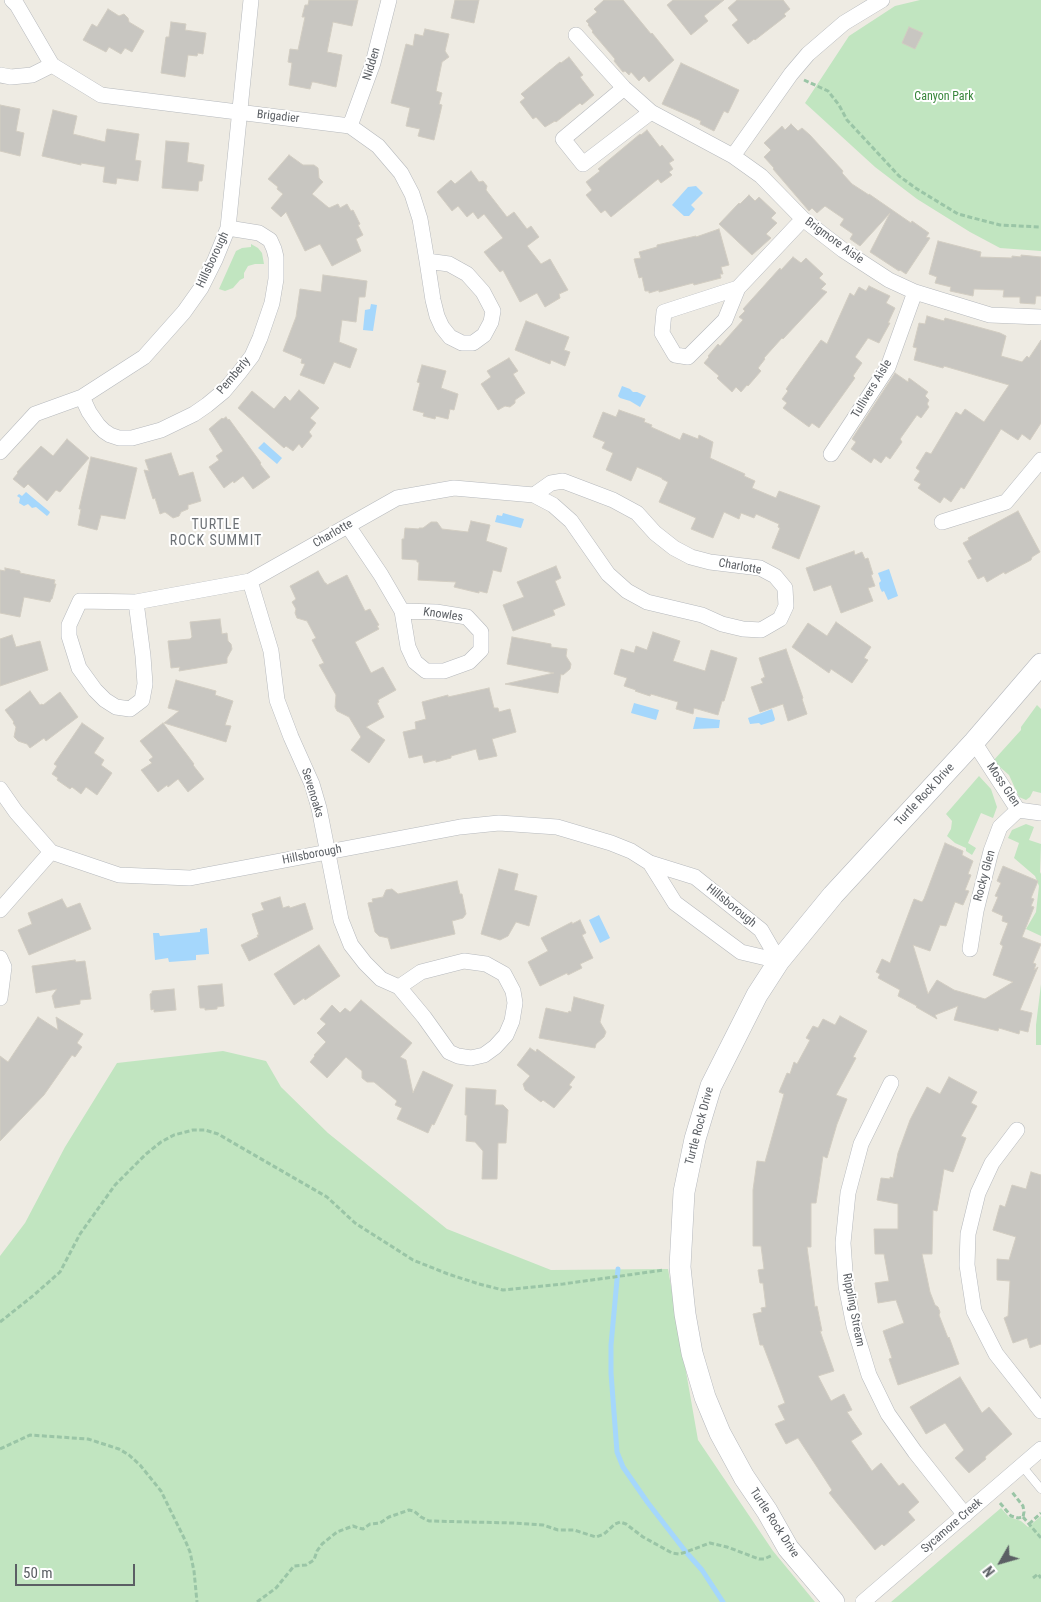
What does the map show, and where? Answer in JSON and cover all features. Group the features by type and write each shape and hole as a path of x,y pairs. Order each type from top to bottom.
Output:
{"street":[{"name":"Brigadier","path":"12,0 17,5 52,65 101,95 350,126 378,146 401,172 412,194 420,219 433,300 437,316 450,336 462,343 473,343 484,335 491,322 493,311 483,292 467,274 449,264 427,261"},
{"name":"Hillsborough","path":"0,452 35,414 82,397 144,357 184,312 201,288 228,228 251,0"},
{"name":"Nidden","path":"350,126 373,63 389,0"},
{"path":"732,156 791,74 808,54 844,23 877,1"},
{"name":"Brigmore Aisle","path":"576,35 624,88 651,112 732,156 761,176 803,219 843,250 890,280 915,292 990,315 1041,317"},
{"path":"0,75 32,75 52,65"},
{"path":"624,88 562,139 583,164 651,112"},
{"path":"738,288 664,312 662,333 675,355 688,357 726,320 738,288 803,219"},
{"name":"Pemberly","path":"82,397 98,425 110,436 132,438 162,430 194,414 224,391 252,356 272,303 276,279 276,257 270,240 259,233 228,228"},
{"name":"Tullivers Aisle","path":"831,454 888,368 915,292"},
{"path":"942,522 1006,502 1041,460"},
{"name":"Charlotte","path":"136,602 145,684 142,700 130,709 116,706 105,700 79,668 69,636 69,625 80,601 136,602 250,581 397,498 454,488 534,495 553,505 571,520 608,574 626,591 647,602 702,615 722,624 743,629 761,630 780,619 786,606 785,588 775,576 760,568 710,562 691,557 667,543 637,513 613,500 563,481 551,483 534,495"},
{"name":"Knowles","path":"348,526 402,611 408,647 415,662 426,671 444,671 469,662 481,650 481,632 467,617 436,612 402,611"},
{"name":"Sevenoaks","path":"250,581 271,651 277,700 312,784 328,853 340,920 351,945 364,963 381,979 399,986 424,1016 449,1052 471,1058 484,1055 506,1036 512,1021 515,1003 513,991 504,974 486,964 464,961 438,967 421,972 399,986"},
{"name":"Turtle Rock Drive","path":"834,1602 788,1548 767,1511 744,1477 720,1433 705,1397 692,1353 680,1268 684,1192 695,1139 710,1086 757,995 779,960 833,895 974,742 1041,664"},
{"name":"Moss Glen","path":"974,742 1018,810 1041,813"},
{"path":"0,788 16,812 50,852 0,910"},
{"name":"Rocky Glen","path":"970,950 976,911 991,852 1000,826 1018,810"},
{"name":"Hillsborough","path":"50,852 119,875 190,878 460,827 499,823 557,828 611,843 631,851 650,863 694,877 761,930 779,960"},
{"name":"Hillsborough","path":"650,863 674,903 741,952 779,960"},
{"path":"0,958 4,967 0,998"},
{"name":"Rippling Stream","path":"891,1083 861,1144 848,1193 843,1243 846,1286 854,1326 869,1375 888,1414 964,1515"},
{"path":"1017,1130 992,1163 978,1192 968,1234 967,1265 974,1311 996,1354 1041,1410"},
{"name":"Sycamore Creek","path":"863,1602 1041,1450"}],"lane":[{"path":"1022,1466 1041,1489"}],"path":[{"path":"791,74 828,91 840,105 847,120 899,176 917,189 958,214 1000,225 1041,228"},
{"path":"0,1322 60,1272 80,1234 115,1185 146,1154 161,1142 174,1135 193,1130 205,1130 218,1134 327,1197 355,1223 413,1260 480,1284 503,1290 680,1268"},
{"path":"0,1449 30,1435 88,1439 119,1449 129,1455 140,1465 161,1491 185,1540 190,1552 194,1572 197,1602"},
{"path":"1003,1482 1021,1502 1024,1512 1023,1517 1041,1538"},
{"path":"991,1493 1011,1516 1023,1517"},
{"path":"257,1602 276,1588 294,1566 306,1565 314,1560 322,1544 338,1532 353,1526 363,1529 370,1524 380,1523 389,1517 410,1510 429,1521 543,1525 558,1530 574,1530 596,1537 604,1534 620,1522 666,1550 679,1554 710,1544 727,1547 746,1555 764,1559 788,1548"},
{"path":"1029,1524 1041,1513"},
{"path":"1033,1578 1038,1574 1041,1578"}],"green space":[{"name":"Canyon Park","path":"920,0 1041,0 1041,251 1000,248 917,199 875,167 805,103 849,36 895,6"},
{"path":"251,244 262,253 264,264 248,266 244,273 244,278 233,288 225,291 219,289 236,251 251,247"},
{"path":"1037,705 1041,709 1041,793 1033,791 1026,800 1019,797 1009,775 993,761 1021,730 1021,727"},
{"path":"979,776 991,789 997,807 993,818 981,813 968,843 976,848 972,855 966,851 966,848 955,843 947,836 951,829 952,821 946,814"},
{"path":"1026,824 1034,827 1029,840 1041,844 1041,936 1026,929 1036,912 1039,886 1035,876 1014,858 1019,843 1008,838 1012,830"},
{"path":"1041,984 1041,1045 1036,1045 1036,1025"},
{"path":"223,1051 266,1061 281,1087 328,1133 447,1229 551,1270 668,1269 698,1440 773,1551 815,1602 0,1602 0,1256 25,1223 65,1147 117,1063"},
{"path":"1001,1508 1009,1517 1021,1521 1028,1527 1041,1516 1041,1602 891,1602"}],"water":[{"path":"696,186 703,193 691,205 695,209 689,216 684,216 672,205 688,187"},
{"path":"371,304 377,305 373,331 363,330 365,310 370,309"},
{"path":"622,386 646,396 640,407 618,396"},
{"path":"264,442 282,458 277,464 258,448"},
{"path":"26,492 50,512 47,516 36,507 32,508 28,504 24,506 19,503 20,498 17,496 19,494 22,496"},
{"path":"503,513 524,519 521,528 495,522 497,515 502,516"},
{"path":"889,569 898,596 888,600 884,591 882,592 880,588 879,583 881,581 878,573"},
{"path":"634,703 659,710 656,720 631,713"},
{"path":"772,709 774,721 761,725 759,723 750,724 748,718"},
{"path":"696,717 720,720 719,728 693,729"},
{"path":"599,915 610,938 600,943 589,920"},
{"path":"207,928 209,954 196,955 196,960 169,962 168,958 155,960 153,933 159,933 160,936 200,932 200,929"}],"building":[{"path":"309,0 358,0 352,26 333,22 327,52 342,55 336,87 314,82 312,82 310,89 289,85 292,63 288,62 290,49 298,50 305,17 302,17 305,5 308,5"},
{"path":"455,0 479,0 474,23 451,18"},
{"path":"604,0 623,0 674,60 649,82 644,76 639,81 631,72 629,75 625,71 623,72 588,25 586,21 597,12 594,9"},
{"path":"673,0 724,0 704,16 708,21 691,35 667,5"},
{"path":"737,0 783,0 790,9 784,14 786,16 748,44 732,25 738,20 728,8"},
{"path":"108,9 119,16 124,14 129,22 144,31 132,52 125,48 121,54 109,47 106,52 83,40 92,24 97,27"},
{"path":"171,22 186,24 185,30 206,33 203,54 198,53 197,56 188,55 185,77 161,73 166,37 169,37"},
{"path":"909,27 923,33 915,49 902,43"},
{"path":"425,29 449,34 445,51 449,57 442,62 436,91 442,93 439,104 442,105 434,140 418,136 420,129 406,126 410,108 391,103 406,44 413,46 415,34 423,36"},
{"path":"569,57 583,75 580,77 594,95 582,105 580,103 556,122 545,127 536,117 533,119 520,102 525,98 521,94 560,62"},
{"path":"681,63 739,90 728,113 724,111 714,131 700,124 701,121 662,104"},
{"path":"0,105 20,109 16,131 24,133 20,156 0,151"},
{"path":"53,110 77,116 73,134 105,142 107,129 139,134 135,160 141,161 138,181 117,178 116,184 103,182 105,167 81,163 81,165 42,156"},
{"path":"791,124 798,131 802,128 810,135 843,171 842,173 852,184 929,233 926,237 930,238 906,274 870,252 890,213 860,246 850,239 853,234 840,225 844,219 825,206 817,213 812,208 809,211 773,169 764,157 771,150 764,143 782,126 785,130"},
{"path":"647,130 660,147 662,145 674,160 669,163 673,169 669,172 672,175 661,183 658,179 611,217 605,210 601,213 586,195 592,190 586,182 600,171 598,169"},
{"path":"166,141 189,143 187,162 204,165 202,181 199,181 198,191 162,188"},
{"path":"289,155 303,165 314,165 318,168 319,178 323,182 312,194 329,208 338,204 340,208 347,204 351,211 353,210 363,235 356,239 361,251 332,266 320,244 305,251 286,212 281,217 271,208 283,194 268,179"},
{"path":"471,171 479,182 483,181 487,186 486,190 507,217 514,212 527,229 531,226 539,237 527,246 541,264 550,259 568,290 559,294 560,298 545,307 537,293 520,302 503,270 500,272 484,252 503,238 484,214 478,219 473,212 467,217 458,206 452,211 437,192 451,180 455,184"},
{"path":"749,195 755,201 759,197 776,213 771,218 777,223 766,234 771,238 752,255 719,224"},
{"path":"719,229 729,265 721,267 723,274 720,274 721,278 659,292 659,290 649,293 649,291 645,291 642,277 639,278 634,259 641,258 639,252 657,247 657,245 696,237"},
{"path":"938,241 981,252 980,257 1012,258 1012,256 1021,257 1021,255 1041,257 1041,296 1036,296 1035,304 1020,303 1020,297 1003,297 1004,290 974,289 973,296 950,291 951,287 935,283 937,277 929,274"},
{"path":"793,257 801,263 806,258 823,274 819,278 826,284 821,289 827,292 764,358 758,368 761,371 748,386 741,392 736,387 732,392 717,378 719,376 704,363 718,344 720,346 743,320 739,317 745,311 743,309 780,268 781,270"},
{"path":"323,275 367,281 365,297 359,297 356,322 342,320 339,342 357,349 350,368 334,362 324,384 300,375 305,364 301,363 302,359 283,351 296,317 300,289 321,292"},
{"path":"869,286 890,296 886,303 895,308 888,323 890,323 879,343 868,338 855,357 862,363 853,376 855,378 819,428 812,423 809,427 783,408 787,403 782,399 788,391 786,389 821,340 827,344 850,293 854,296 859,287 866,291"},
{"path":"927,316 944,321 945,318 1000,333 1006,336 1001,356 1022,362 1027,356 1029,358 1041,340 1041,423 1030,440 1022,434 1018,440 1001,429 964,489 961,487 951,502 944,497 940,503 918,488 921,484 914,480 920,471 916,468 926,452 931,454 956,412 961,415 965,409 984,422 1009,385 944,366 943,368 914,360 917,348 913,347 919,323 925,324"},
{"path":"526,321 569,337 564,350 570,352 565,366 551,360 550,364 515,350"},
{"path":"509,358 518,371 513,374 525,393 515,400 515,403 510,407 505,406 498,410 481,384 491,377 487,371"},
{"path":"422,365 446,371 441,388 458,394 454,410 450,409 448,419 436,416 435,419 423,416 424,413 413,410 420,383 417,382"},
{"path":"895,373 908,382 909,378 928,392 925,396 929,400 927,404 929,407 921,418 917,415 900,439 902,442 890,459 886,456 881,463 874,458 871,463 851,449 856,442 852,439"},
{"path":"299,390 319,408 310,418 316,423 309,432 312,436 302,448 299,444 293,451 286,446 284,448 238,408 252,391 274,409 285,396 290,401"},
{"path":"619,410 645,419 644,422 652,425 651,427 680,440 683,433 698,439 699,435 713,442 710,458 745,474 744,476 755,481 752,488 776,498 779,491 820,506 799,559 772,548 780,528 778,527 779,524 756,514 754,518 741,513 739,519 724,512 713,538 691,529 696,518 659,502 668,482 662,478 637,467 631,481 606,470 613,453 602,448 605,442 593,437 603,412 616,417"},
{"path":"226,417 270,477 253,489 243,476 224,488 209,467 219,460 216,456 223,451 209,429"},
{"path":"67,439 89,458 60,492 56,490 47,501 28,484 24,488 13,479 41,446 53,456"},
{"path":"171,453 179,476 193,472 201,501 188,505 188,509 173,518 165,512 160,514 144,470 149,471 145,460"},
{"path":"91,457 137,468 125,519 101,515 97,530 78,525 81,509 79,509"},
{"path":"1018,511 1040,552 1032,557 1031,560 987,582 984,576 978,579 968,561 972,559 963,543 969,540 968,538"},
{"path":"471,521 490,525 486,541 507,548 501,572 493,570 487,593 454,587 456,582 418,580 419,562 417,560 402,559 402,539 404,539 405,528 419,529 431,522 437,522 442,529 468,532"},
{"path":"854,551 855,555 862,552 865,559 868,558 875,586 868,588 873,601 841,613 831,585 814,591 806,568"},
{"path":"556,566 561,578 555,581 565,605 553,610 555,615 513,631 503,605 524,597 517,582"},
{"path":"5,568 55,580 54,584 56,584 50,602 24,597 20,617 0,613 0,570 5,571"},
{"path":"318,571 327,585 347,575 365,611 370,609 379,625 377,626 379,629 355,642 371,673 383,667 396,690 378,700 379,702 377,703 384,717 366,727 385,740 369,763 351,750 361,737 349,717 337,711 335,707 336,695 319,665 324,663 312,640 316,638 307,621 297,618 296,609 292,602 296,599 290,586"},
{"path":"220,619 222,634 227,633 232,649 227,658 227,663 179,671 180,667 171,668 168,641 190,639 192,637 190,622"},
{"path":"836,622 871,647 864,658 868,660 852,683 831,669 829,673 792,647 808,623 827,636"},
{"path":"653,632 680,641 673,661 705,671 711,650 737,658 718,715 694,708 693,714 676,709 678,702 635,691 624,686 627,678 614,674 621,649 634,653 636,646 647,650"},
{"path":"12,635 16,647 40,641 48,670 0,686 0,639"},
{"path":"512,637 567,649 566,656 571,664 570,669 563,675 561,674 558,693 505,684 554,673 507,664"},
{"path":"786,649 807,714 788,721 783,704 760,712 751,687 763,683 761,679 765,677 759,658"},
{"path":"176,680 216,691 215,695 233,701 225,725 231,726 226,742 164,723 179,711 168,708"},
{"path":"489,688 494,708 498,708 499,712 510,709 516,732 492,739 497,756 479,760 476,749 436,762 436,760 424,763 422,755 409,758 403,732 416,729 415,722 426,719 422,702 448,695 448,697"},
{"path":"30,691 40,705 43,705 60,692 78,717 46,741 44,738 30,748 27,744 18,741 14,737 16,727 5,710"},
{"path":"82,723 104,738 94,753 104,760 101,765 112,773 97,795 86,787 81,794 72,787 70,789 52,774 57,766 54,764"},
{"path":"163,723 204,779 188,792 178,779 158,792 141,770 152,763 149,760 153,757 140,741"},
{"path":"945,843 963,851 962,855 973,861 968,874 971,875 965,890 969,891 963,905 955,902 946,926 940,925 930,951 913,945 928,994 937,980 954,990 985,999 1013,982 993,975 1003,946 1000,944 1008,923 1002,921 1003,916 992,911 998,897 995,896 1001,883 997,881 1003,866 1038,881 1031,898 1034,899 1031,906 1034,907 1022,937 1041,944 1033,963 1036,964 1034,970 1038,967 1020,1010 1032,1013 1028,1032 1020,1030 1019,1034 999,1028 998,1031 954,1020 958,1006 935,1015 937,1019 898,996 900,990 878,978 880,974 876,972 882,959 890,963 914,899 922,902 924,899"},
{"path":"499,869 518,874 514,890 537,896 529,926 516,922 508,936 500,940 481,934"},
{"path":"457,881 466,914 463,918 452,921 455,934 391,949 388,938 379,936 375,932 368,903 373,902 372,899 383,897 386,890 392,889 398,894"},
{"path":"280,897 283,908 289,906 290,908 305,903 313,929 249,961 241,945 259,935 252,914 264,910 261,903"},
{"path":"62,899 67,908 80,903 91,929 29,955 18,930 32,924 28,913"},
{"path":"580,920 586,933 582,935 593,958 580,964 582,968 540,986 528,962 548,951 541,938 572,922 572,924"},
{"path":"319,945 340,976 305,1000 304,998 294,1005 274,974"},
{"path":"75,960 76,962 85,961 91,999 80,1000 80,1004 55,1008 52,996 57,989 36,993 32,966"},
{"path":"222,984 224,1006 205,1010 205,1008 200,1008 198,986"},
{"path":"174,989 176,1010 154,1012 154,1009 151,1010 150,994 152,991"},
{"path":"574,997 604,1005 600,1022 606,1032 595,1048 539,1038 546,1008 571,1012"},
{"path":"361,1000 412,1043 400,1057 406,1060 413,1093 423,1071 453,1085 434,1125 432,1124 428,1133 397,1119 402,1108 395,1105 397,1101 374,1082 367,1082 362,1078 362,1071 346,1057 327,1078 310,1062 326,1042 317,1033 326,1024 320,1019 332,1005 340,1013 345,1008 350,1012"},
{"path":"840,1016 867,1031 853,1057 856,1058 836,1095 847,1099 827,1158 823,1156 816,1203 811,1203 811,1247 807,1247 815,1307 817,1306 822,1331 820,1331 834,1371 818,1376 831,1401 844,1394 852,1410 847,1412 862,1434 851,1441 872,1471 881,1463 899,1486 903,1483 919,1502 908,1512 915,1520 884,1546 882,1544 875,1550 829,1493 832,1490 798,1438 786,1444 775,1424 785,1420 778,1406 785,1403 763,1345 760,1345 753,1314 762,1312 761,1308 766,1307 763,1283 760,1283 758,1270 764,1269 761,1246 753,1246 753,1190 757,1161 765,1162 784,1094 779,1092 787,1073 790,1074 794,1062 797,1064 810,1040 806,1038 813,1026 818,1028 823,1019 835,1025"},
{"path":"38,1017 58,1030 56,1017 83,1034 77,1043 82,1047 75,1057 72,1055 44,1095 0,1141 0,1056 8,1062"},
{"path":"530,1048 536,1052 537,1049 575,1077 569,1085 572,1087 554,1108 543,1100 541,1102 525,1090 523,1084 530,1076 517,1065"},
{"path":"949,1077 977,1092 971,1103 977,1106 961,1136 966,1138 953,1172 944,1169 937,1211 933,1210 932,1254 922,1254 930,1292 935,1305 938,1307 939,1315 959,1364 898,1385 889,1359 892,1358 883,1331 904,1323 896,1300 878,1303 875,1283 889,1281 884,1254 875,1254 874,1229 898,1229 898,1204 877,1200 881,1178 893,1178 898,1153 910,1120 927,1087 940,1094"},
{"path":"466,1088 496,1090 495,1105 503,1105 508,1110 506,1143 498,1143 497,1179 482,1179 483,1151 475,1142 466,1141"},
{"path":"1031,1172 1041,1175 1041,1344 1030,1348 1027,1338 1013,1343 1004,1318 1008,1316 1010,1281 997,1280 997,1259 1009,1260 1016,1237 993,1230 1000,1205 1005,1207 1012,1185 1026,1189"},
{"path":"960,1377 982,1413 989,1407 1012,1434 969,1473 955,1458 964,1450 945,1423 926,1434 910,1407"}],"waterway":[{"path":"618,1269 611,1345 611,1373 617,1452 623,1467 648,1503 702,1570 723,1602"}],"district":[{"name":"TURTLE ROCK SUMMIT","path":"216,534"}]}
